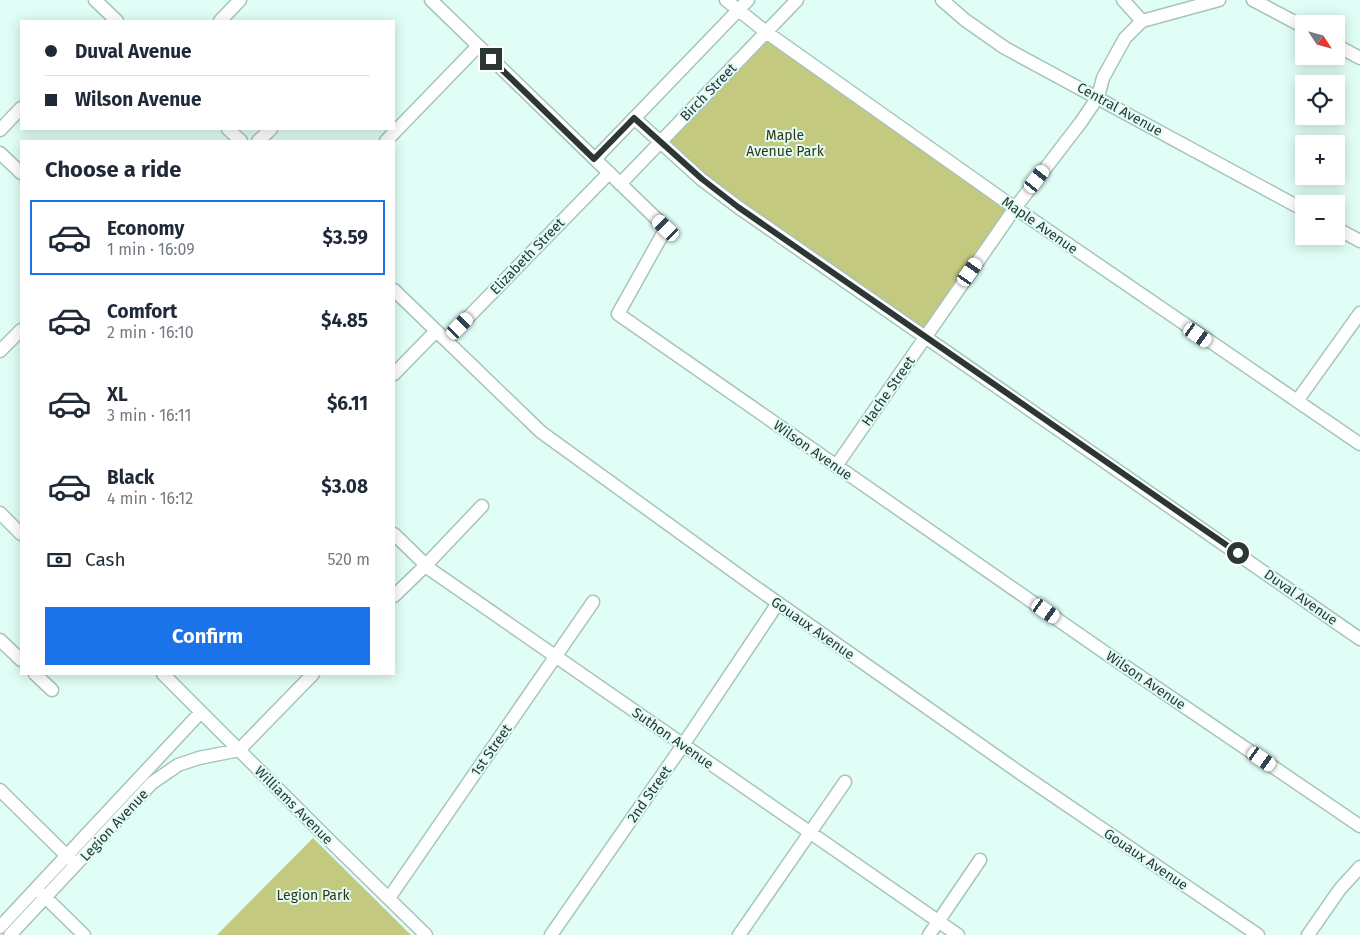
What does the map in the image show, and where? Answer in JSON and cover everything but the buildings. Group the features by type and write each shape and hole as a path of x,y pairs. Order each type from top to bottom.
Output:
{"street":[{"path":"95,0 116,20"},
{"path":"221,20 240,0"},
{"name":"Wilson Avenue","path":"430,0 666,228 618,314 1110,656 1360,826"},
{"name":"Maple Avenue","path":"726,0 766,32 1015,208 1360,444"},
{"path":"594,159 748,0"},
{"name":"Birch Street","path":"620,184 797,0"},
{"name":"Central Avenue","path":"942,0 965,20 1006,48 1295,205"},
{"path":"1123,0 1142,21 1219,0"},
{"path":"1253,0 1295,22"},
{"name":"Hache Street","path":"836,466 1015,208 1081,122 1098,97 1103,78 1125,38 1142,21"},
{"path":"387,140 478,46"},
{"path":"1345,50 1360,58"},
{"path":"0,130 20,109"},
{"name":"Duval Avenue","path":"634,118 702,179 738,207 1360,638"},
{"path":"229,130 240,140"},
{"path":"259,140 269,130"},
{"path":"0,153 20,172"},
{"name":"Elizabeth Street","path":"446,340 609,172"},
{"path":"1345,232 1360,240"},
{"name":"Gouaux Avenue","path":"395,291 541,432 778,603 1024,775 1258,935"},
{"path":"1297,401 1360,313"},
{"path":"395,373 436,330"},
{"path":"0,351 20,331"},
{"path":"395,595 426,566 482,506"},
{"path":"0,513 20,533"},
{"name":"Suthon Avenue","path":"395,535 426,566 958,935"},
{"name":"1st Street","path":"389,898 593,602"},
{"name":"2nd Street","path":"551,935 683,745 778,603"},
{"path":"0,640 20,659"},
{"path":"36,675 52,690"},
{"name":"Williams Avenue","path":"164,675 426,935"},
{"path":"239,750 312,675"},
{"name":"Legion Avenue","path":"0,927 200,712"},
{"name":"Legion Avenue","path":"10,935 146,789 166,772 178,765 199,758 239,750"},
{"path":"137,780 146,789"},
{"path":"739,935 846,782"},
{"path":"0,790 76,865"},
{"path":"928,935 980,860"},
{"path":"1308,935 1340,889 1360,866"},
{"path":"36,888 84,935"}],"green space":[{"name":"Maple Avenue Park","path":"766,32 1015,208 926,337 738,207 660,142"},
{"name":"Legion Park","path":"313,838 411,935 217,935"}],"route":[{"path":"491,59 594,159 634,118 702,179 738,207 1238,553"}]}
